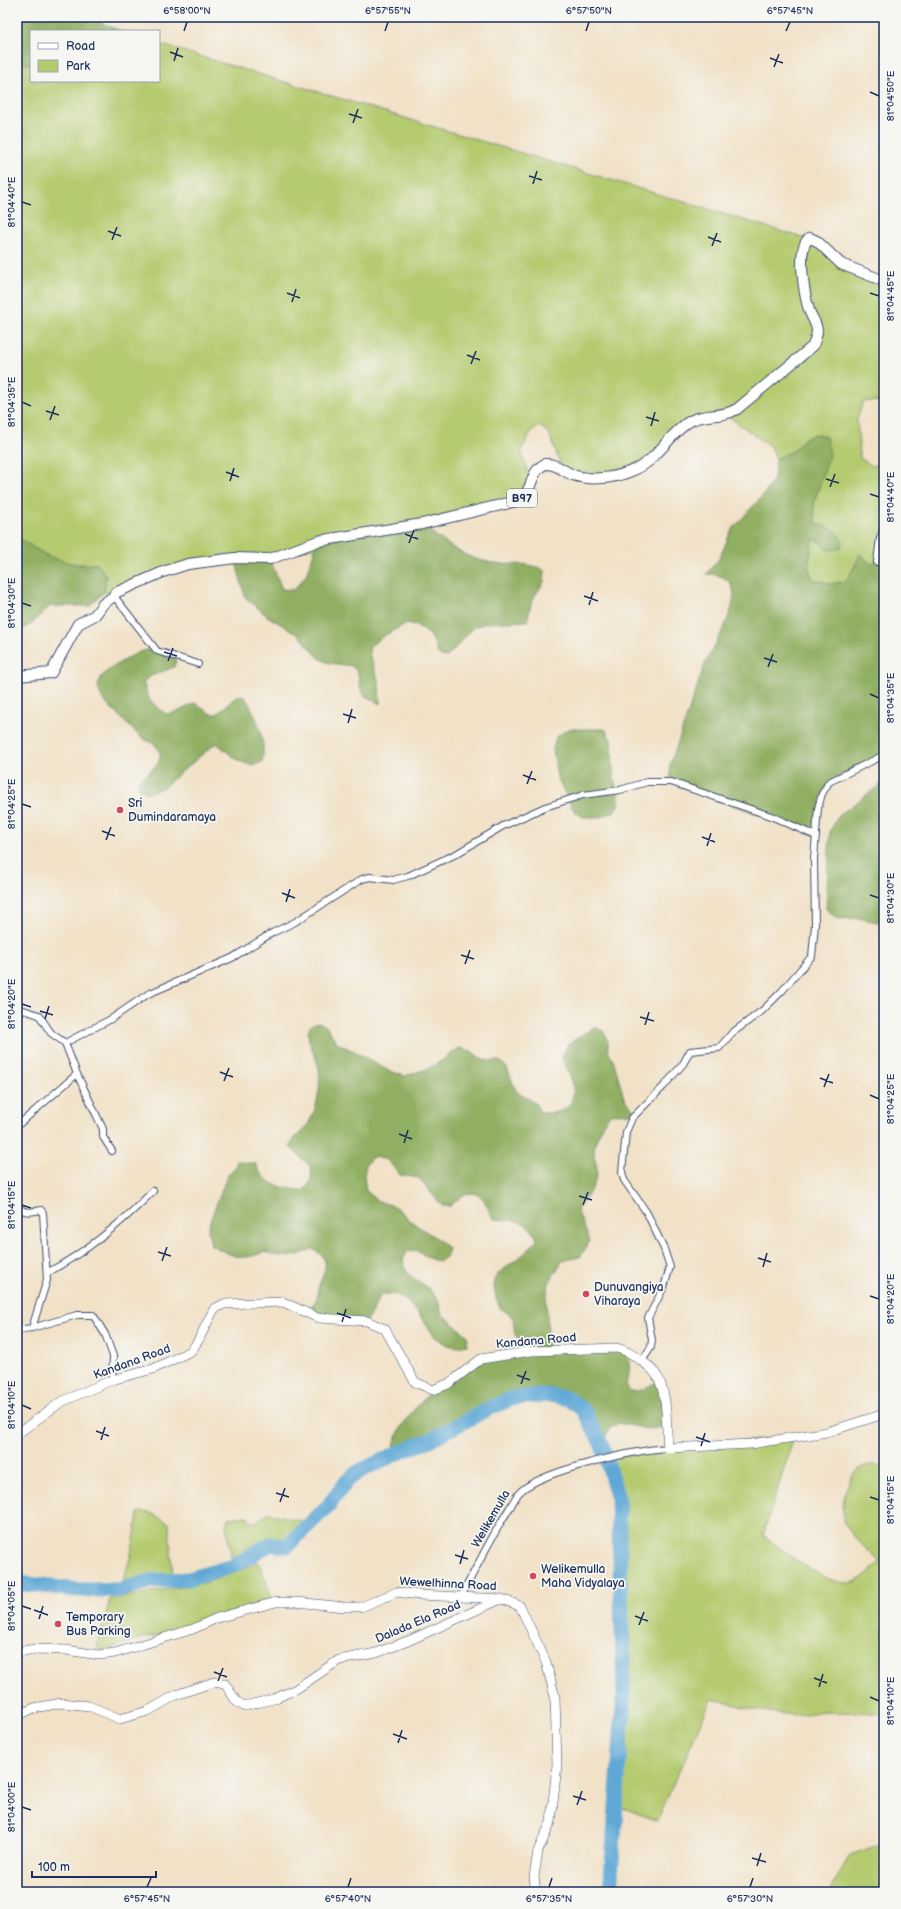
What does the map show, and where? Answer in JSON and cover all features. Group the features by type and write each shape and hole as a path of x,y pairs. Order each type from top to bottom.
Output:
{"main road":[{"name":"B97","path":"17,676 51,673 78,624 95,615 103,604 114,596 115,593 163,572 188,564 235,558 270,560 318,541 422,524 517,501 524,497 536,470 545,464 556,465 573,474 585,478 603,478 629,472 652,459 674,435 690,421 704,416 727,415 737,409 813,346 817,331 815,322 809,311 801,269 803,252 807,239 812,238 841,264 884,281"}],"street":[{"path":"877,562 880,538 884,529"},
{"path":"114,596 157,651 198,664"},
{"path":"642,1361 651,1347 652,1340 648,1318 664,1288 670,1267 664,1249 647,1213 624,1180 622,1172 628,1124 636,1113 664,1086 683,1064 690,1051 719,1048 732,1033 763,1010 782,991 812,956 815,925 814,860 818,808 822,794 829,782 884,755"},
{"path":"65,1043 111,1019 148,994 232,958 272,933 295,922 362,879 370,877 393,880 408,876 456,854 503,826 539,809 583,796 620,790 647,782 671,782 771,816 816,836"},
{"path":"17,1008 39,1015 51,1033 65,1043 76,1074 103,1129 103,1136 112,1151"},
{"path":"17,1126 76,1074"},
{"path":"47,1273 81,1252 127,1218 153,1191"},
{"path":"17,1206 22,1211 29,1213 41,1210 43,1213 47,1273 41,1304 32,1328"},
{"name":"Kandana Road","path":"17,1434 61,1402 112,1380 153,1370 191,1351 216,1307 224,1304 283,1302 318,1318 367,1321 385,1329 415,1382 433,1390 448,1384 482,1359 524,1352 617,1348 628,1352 642,1361 660,1381 664,1401 668,1448"},
{"path":"17,1330 32,1328 77,1315 93,1316 105,1334 113,1356 112,1380"},
{"path":"668,1448 751,1444 827,1432 884,1414"},
{"name":"Welikemulla","path":"461,1596 501,1522 520,1491 551,1475 582,1465 654,1448 668,1448"},
{"name":"Wewelhinna Road","path":"17,1652 36,1649 66,1650 99,1655 115,1653 193,1629 217,1618 276,1602 296,1602 354,1607 368,1604 397,1592 502,1599 520,1606 546,1662 555,1697 556,1772 551,1822 538,1851 534,1877 536,1892"},
{"name":"Dalada Ela Road","path":"17,1716 34,1708 62,1703 89,1706 120,1719 148,1711 176,1695 214,1682 225,1684 237,1702 244,1706 274,1699 296,1689 339,1660 376,1653 408,1641 502,1599"}],"green space":[{"path":"17,17 88,17 119,30 30,30 30,63 17,66"},
{"path":"160,44 807,239 836,260 884,281 884,402 863,402 857,419 860,458 872,466 884,463 884,529 877,562 871,564 860,554 846,581 831,584 813,579 808,568 813,538 819,540 835,531 815,522 814,502 820,481 826,437 815,434 804,439 794,451 776,459 772,448 727,415 690,421 652,459 603,478 562,469 549,433 539,426 532,430 521,451 531,482 524,497 287,554 188,564 114,596 104,592 106,576 97,564 73,563 54,558 37,550 17,537 17,66 30,63 30,82 160,82"},
{"path":"815,434 826,437 830,454 814,502 815,522 835,531 843,542 840,549 827,550 819,541 813,539 808,568 813,579 831,584 846,581 860,554 871,564 877,562 884,529 884,755 829,782 822,794 816,836 671,782 670,765 705,664 725,625 731,610 734,596 731,585 723,577 706,574 719,559 731,531 765,493 774,479 776,459 793,451 804,439"},
{"path":"422,524 447,544 473,558 500,564 527,565 539,568 545,571 544,582 532,600 527,621 486,623 474,627 447,657 440,656 438,654 433,640 425,631 407,623 385,635 370,646 369,653 379,682 380,704 365,696 360,687 358,673 352,666 329,663 319,658 299,635 267,616 245,597 235,558 270,559 282,589 294,590 306,575 318,541"},
{"path":"17,537 47,556 77,565 97,564 106,576 104,592 89,606 50,606 33,623 17,632"},
{"path":"168,649 177,658 174,667 151,676 143,682 150,701 166,714 177,712 195,703 211,714 217,714 237,696 245,697 260,728 263,745 262,762 249,765 243,763 216,743 162,788 147,793 138,788 138,781 155,766 160,757 160,752 155,745 141,737 105,702 98,688 99,683 104,674 109,670 136,654 146,650"},
{"path":"568,729 605,729 611,740 614,778 620,802 614,812 600,817 583,817 574,811 557,778 553,749 556,737"},
{"path":"884,782 884,923 856,918 837,919 826,909 830,831 839,815"},
{"path":"319,1022 327,1027 337,1043 387,1070 405,1076 427,1069 460,1048 471,1051 479,1057 489,1061 500,1061 507,1068 516,1091 535,1103 540,1112 547,1113 559,1112 564,1109 568,1106 573,1095 572,1080 562,1058 567,1045 594,1027 603,1031 608,1041 608,1051 614,1062 624,1098 636,1113 610,1114 595,1143 594,1154 597,1174 595,1182 577,1210 590,1241 580,1257 562,1261 549,1283 546,1299 549,1350 627,1351 630,1368 626,1384 630,1391 635,1391 660,1381 666,1427 647,1429 619,1423 609,1429 602,1445 589,1419 574,1402 551,1395 534,1395 498,1405 428,1440 393,1455 395,1440 402,1426 424,1399 438,1387 467,1367 485,1358 531,1351 515,1335 513,1319 510,1314 501,1309 496,1299 494,1287 496,1276 523,1255 537,1239 529,1227 524,1224 514,1221 494,1219 483,1199 477,1194 472,1193 464,1195 450,1206 442,1206 419,1178 400,1175 387,1160 375,1157 371,1158 366,1165 364,1176 366,1190 377,1201 394,1206 417,1226 438,1239 449,1249 446,1257 440,1261 433,1260 415,1250 407,1252 403,1260 407,1273 428,1288 438,1300 442,1314 468,1336 467,1345 456,1347 447,1345 435,1337 417,1312 406,1300 396,1295 385,1294 380,1296 367,1321 305,1313 317,1298 318,1287 325,1269 322,1256 312,1249 294,1256 283,1256 264,1252 249,1257 242,1257 231,1255 211,1245 208,1232 210,1221 227,1176 235,1169 237,1161 256,1164 264,1178 274,1185 302,1191 310,1183 311,1167 290,1147 313,1116 319,1092 319,1069 308,1035 309,1029 312,1025"},
{"path":"794,1437 763,1535 809,1569 836,1581 848,1583 859,1580 880,1562 846,1525 844,1520 843,1505 849,1482 859,1470 867,1465 884,1466 884,1713 825,1712 793,1715 756,1710 711,1699 657,1821 616,1805 624,1694 618,1498 606,1459 655,1449"},
{"path":"138,1513 151,1513 169,1523 173,1580 151,1581 119,1590 129,1561"},
{"path":"268,1513 311,1523 287,1546 270,1544 233,1566 226,1525 228,1518 248,1516 249,1520 254,1523"},
{"path":"258,1561 272,1598 180,1631 138,1639 105,1650 99,1650 97,1647 110,1599 208,1582 252,1565"},
{"path":"884,1843 884,1892 829,1892 850,1855"}],"waterway":[{"path":"17,1583 78,1590 119,1590 151,1581 189,1579 233,1566 270,1544 287,1546 328,1506 347,1481 358,1472 393,1455 430,1440 490,1408 513,1398 550,1395 569,1399 584,1411 602,1445 618,1498 624,1694 610,1892"}],"place":[{"name":"Sri Dumindaramaya","path":"120,810"},
{"name":"Dunuvangiya Viharaya","path":"586,1294"},
{"name":"Welikemulla Maha Vidyalaya","path":"533,1576"},
{"name":"Temporary Bus Parking","path":"58,1624"}]}
